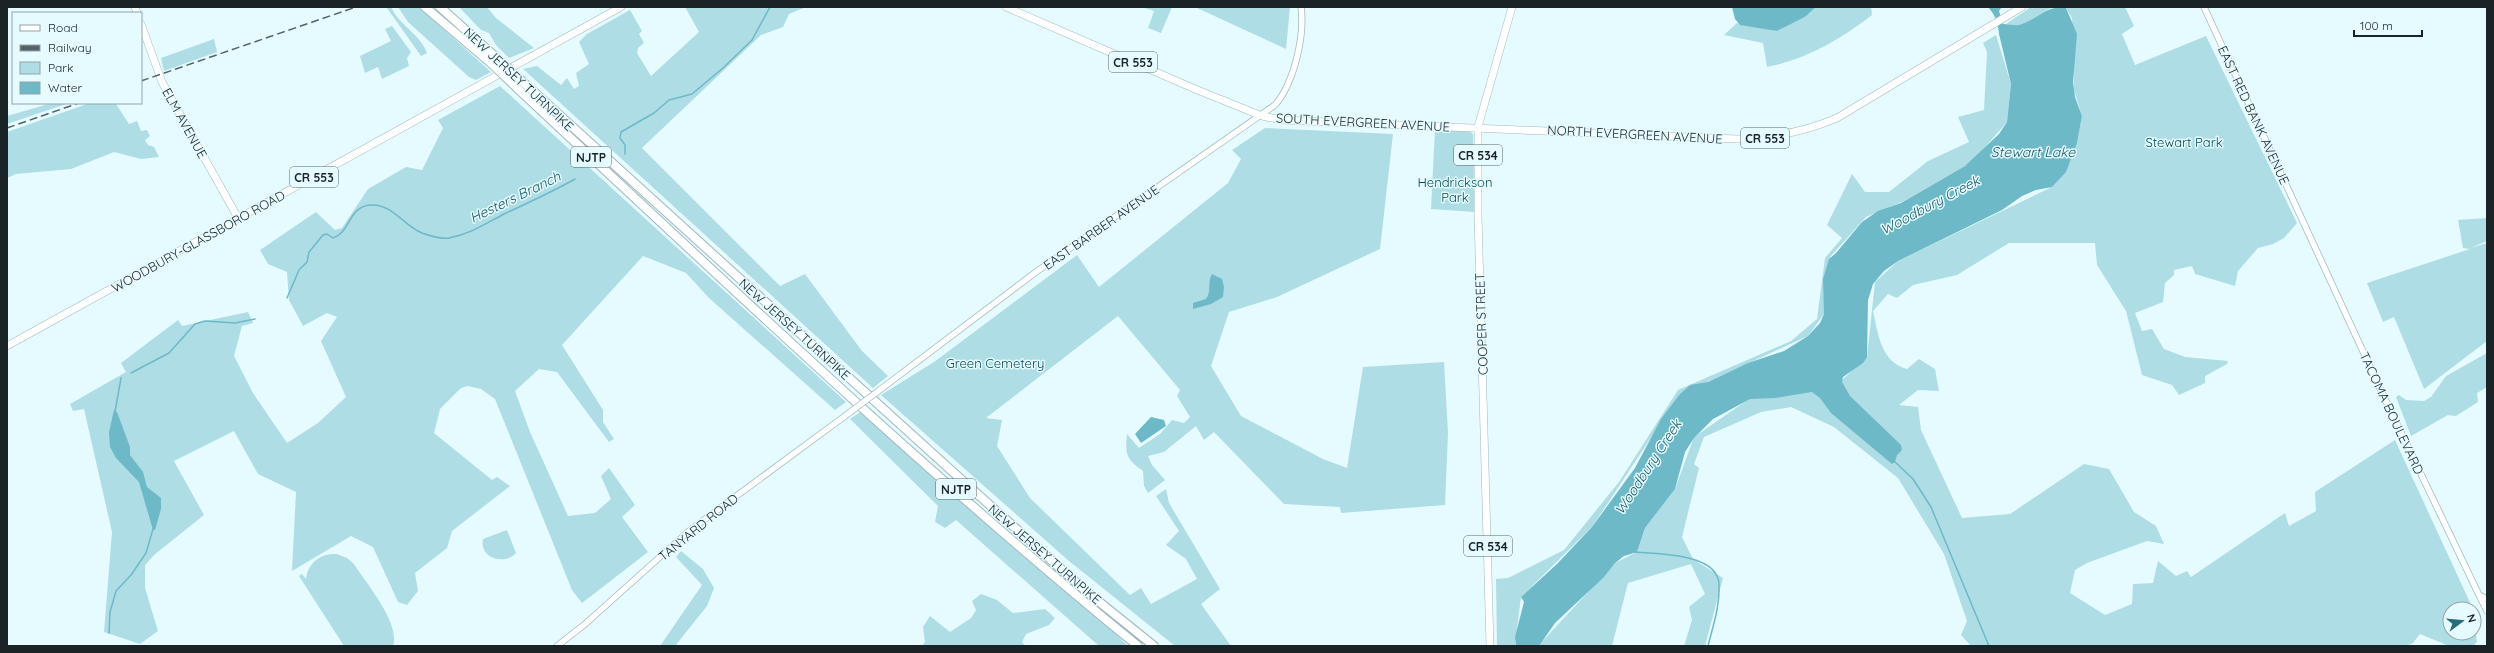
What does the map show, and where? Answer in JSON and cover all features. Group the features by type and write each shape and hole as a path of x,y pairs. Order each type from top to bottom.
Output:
{"highway":[{"name":"NEW JERSEY TURNPIKE","path":"441,7 964,482 1087,592 1154,646"},
{"name":"NEW JERSEY TURNPIKE","path":"428,9 492,64 776,329 1076,595 1138,646"}],"main road":[{"name":"WOODBURY-GLASSBORO ROAD","path":"7,346 621,7"},
{"name":"SOUTH EVERGREEN AVENUE","path":"1006,7 1262,116 1281,120 1478,127"},
{"name":"COOPER STREET","path":"1490,646 1478,216 1478,127 1512,7"},
{"name":"NORTH EVERGREEN AVENUE","path":"1478,127 1733,138 1775,137 1811,128 1844,114 2022,7"},
{"name":"ELM AVENUE","path":"142,27 162,82 238,218"}],"street":[{"name":"EAST BARBER AVENUE","path":"845,416 1036,272 1262,116 1285,94 1292,77 1299,38 1301,7"},
{"name":"EAST RED BANK AVENUE","path":"2204,7 2304,222"},
{"name":"TACOMA BOULEVARD","path":"2304,222 2487,611"},
{"name":"TANYARD ROAD","path":"557,646 701,521 845,416"},
{"path":"2479,595 2487,599"}],"green space":[{"path":"391,7 399,19 420,41 427,53 421,56 387,8"},
{"path":"398,7 419,7 491,72 476,80 469,77 408,22"},
{"path":"459,7 487,7 496,18 534,48 509,58 496,45 489,33 481,30"},
{"path":"685,7 806,7 789,14 783,27 761,35 642,148 780,286 805,274 862,351 888,376 873,388 523,69 537,66 561,85 567,78 574,89 579,86 576,73 589,64 579,42 587,34 630,10 642,31 639,34 644,43 638,48 637,53 651,76 699,32"},
{"path":"1141,7 1172,7 1161,33 1148,28 1154,11"},
{"path":"1195,7 1290,7 1286,49"},
{"path":"1816,7 1871,7 1872,15 1848,32 1809,54 1781,64 1767,67 1763,43 1724,35 1737,23 1777,31 1805,17"},
{"path":"2031,7 2054,7 2024,24 2012,26 2006,24"},
{"name":"Stewart Park","path":"2060,7 2125,7 2134,26 2122,34 2135,65 2206,36 2297,223 2284,238 2273,244 2258,248 2238,271 2235,286 2195,274 2192,266 2174,270 2174,275 2165,283 2163,302 2135,313 2142,331 2152,329 2164,349 2185,357 2228,361 2227,364 2205,376 2205,383 2179,395 2172,385 2142,375 2126,311 2097,265 2095,243 2009,243 1957,275 1913,285 1897,298 1888,294 1873,311 1879,338 1886,354 1898,365 1907,369 1919,359 1935,369 1939,391 1918,390 1899,405 1918,407 1921,430 1962,518 2010,514 2084,464 2109,469 2134,512 2156,526 2164,544 2147,541 2087,563 2075,570 2070,593 2105,615 2132,604 2133,584 2153,583 2158,561 2176,576 2187,571 2191,577 2285,513 2289,526 2316,511 2315,492 2395,440 2469,601 2442,601 2442,641 2477,642 2473,646 2449,646 2420,634 2412,644 2402,646 1971,646 1961,635 1967,621 1944,554 1898,478 1834,427 1791,407 1761,412 1704,437 1694,464 1699,468 1682,537 1693,559 1723,578 1705,646 1684,646 1692,620 1689,607 1705,594 1691,564 1628,583 1612,646 1538,646 1615,563 1637,552 1645,528 1675,489 1694,437 1749,399 1811,392 1842,380 1867,357 1875,282 1898,261 2052,187 2077,143 2082,116 2074,90 2072,18 2066,8"},
{"path":"392,26 411,52 407,58 409,66 382,79 378,67 365,73 360,56 391,41 385,29"},
{"path":"1996,35 2011,84 2007,122 1972,162 1904,201 1866,217 1830,257 1824,314 1808,336 1679,395 1592,527 1521,597 1515,644 1519,646 1497,646 1496,579 1508,578 1564,550 1619,482 1678,390 1791,341 1817,319 1825,258 1842,238 1827,225 1852,174 1865,192 1889,192 1928,161 1969,142 1958,117 1984,110 1987,52 1983,43"},
{"path":"214,39 217,52 164,71 161,58"},
{"path":"500,86 846,402 835,410 709,298 686,273 643,256 562,345 603,410 603,422 614,439 609,442 557,372 539,369 515,391 530,432 568,516 595,513 611,499 601,476 609,468 635,505 622,517 648,552 582,603 572,590 495,399 481,389 468,386 461,388 440,409 434,433 492,480 497,477 510,486 452,531 447,548 415,573 418,591 407,605 398,602 373,547 351,536 292,571 296,492 258,474 234,431 174,461 204,515 154,555 145,565 145,588 158,631 140,644 104,632 112,532 84,409 73,411 70,404 126,372 121,363 178,320 182,326 248,312 253,323 242,326 234,356 253,393 287,443 318,423 346,397 321,341 337,317 327,313 303,326 289,300 287,272 268,264 260,250 316,212 335,230 342,228 368,189 406,167 422,170 443,128 438,120"},
{"path":"49,104 66,104 7,124 7,116"},
{"path":"87,104 116,104 129,124 137,121 141,131 147,130 150,136 145,140 148,145 154,147 159,157 141,159 114,152 71,169 16,174 7,178 7,132"},
{"name":"Green Cemetery","path":"1265,128 1393,134 1380,249 1277,297 1229,312 1211,366 1241,416 1323,459 1347,468 1363,367 1444,362 1448,433 1445,505 1341,513 1340,507 1284,504 1214,432 1204,440 1196,426 1164,452 1148,456 1152,465 1165,480 1148,493 1144,486 1143,471 1130,460 1128,456 1126,447 1127,434 1139,448 1160,434 1172,420 1184,423 1190,417 1177,396 1180,390 1118,316 986,418 1002,420 997,446 1030,498 1130,595 1141,588 1151,604 1197,579 1186,559 1166,545 1179,531 1156,496 1166,489 1169,503 1220,589 1201,604 1231,646 1175,646 1069,561 881,395 934,362 1077,255 1099,287 1228,183 1241,159 1232,150"},
{"name":"Hendrickson Park","path":"1435,130 1469,131 1473,134 1475,212 1431,209"},
{"path":"2487,218 2487,241 2470,248 2487,243 2487,341 2424,389 2394,317 2383,322 2367,283 2470,249 2463,248 2458,220"},
{"path":"2487,353 2487,387 2477,393 2478,402 2456,416 2448,415 2411,436 2396,397 2399,395 2406,400 2424,401 2431,397 2446,376"},
{"path":"862,411 1128,646 1099,646 956,520 945,528 935,522 938,506 850,419"},
{"path":"507,530 516,553 505,559 494,558 485,551 483,539"},
{"path":"681,551 703,569 714,588 707,606 675,646 660,646 702,585 676,557"},
{"path":"337,554 347,558 354,564 374,592 392,627 394,637 393,646 344,646 299,576 302,574 306,579 309,568 316,560 325,555"},
{"path":"981,594 997,600 1013,613 1045,609 1055,618 1049,625 1026,634 1022,642 1025,646 922,646 925,642 923,627 930,616 950,632 971,618 976,610 972,601"}],"water":[{"path":"1732,7 1816,7 1805,17 1777,31 1740,25 1735,19"},
{"name":"Stewart Lake","path":"1988,7 2002,7 1999,11 2003,24 2015,25 2019,25 2054,8 2066,8 2077,34 2073,82 2075,97 2082,116 2077,143 2066,172 2052,187 2036,190 2022,196 2002,210 1898,261 1884,271 1873,284 1868,300 1867,357 1863,363 1843,377 1842,382 1850,396 1901,445 1902,450 1897,455 1895,462 1892,464 1831,413 1820,398 1812,392 1775,398 1750,399 1713,419 1694,438 1685,452 1675,489 1645,528 1637,552 1624,556 1615,563 1604,577 1555,623 1539,646 1516,646 1515,637 1524,602 1521,597 1557,564 1592,527 1635,468 1661,419 1679,395 1690,385 1708,382 1748,363 1784,351 1808,336 1820,323 1824,314 1823,279 1829,259 1836,253 1862,222 1878,211 1901,203 1965,166 1999,134 2007,122 2011,84 1997,23 1993,13"},
{"path":"1212,274 1222,279 1224,287 1223,297 1211,304 1193,309 1193,303 1206,299 1208,296"},
{"path":"114,410 117,412 130,447 130,455 143,472 147,487 161,498 161,509 155,530 153,530 139,482 116,458 110,447 109,432"},
{"path":"1151,417 1164,420 1166,426 1141,443 1135,434"}],"waterway":[{"name":"Hesters Branch","path":"625,154 625,145 620,138 621,132 654,113 669,100 692,94 723,68 752,40 770,7"},
{"name":"Hesters Branch","path":"287,298 299,270 307,262 309,252 323,235 327,234 333,238 339,235 357,210 363,207 378,205 391,211 422,233 439,238 449,238 464,234 477,228 575,179"},
{"name":"Hesters Branch","path":"131,373 169,353 195,324 205,321 235,323 255,319"},
{"name":"Hesters Branch","path":"115,412 121,378"},
{"path":"1894,461 1913,479 1931,507 1989,646"},
{"name":"Hesters Branch","path":"109,633 110,612 116,591 131,575 146,553 153,529"},
{"path":"1635,552 1686,557 1709,567 1716,574 1719,585 1719,593 1716,616 1708,646"}],"railway":[{"path":"142,81 356,7"},
{"path":"7,128 76,104"}],"water label":[{"name":"Woodbury Creek","path":"1930,205"},
{"name":"Woodbury Creek","path":"1648,467"}]}
